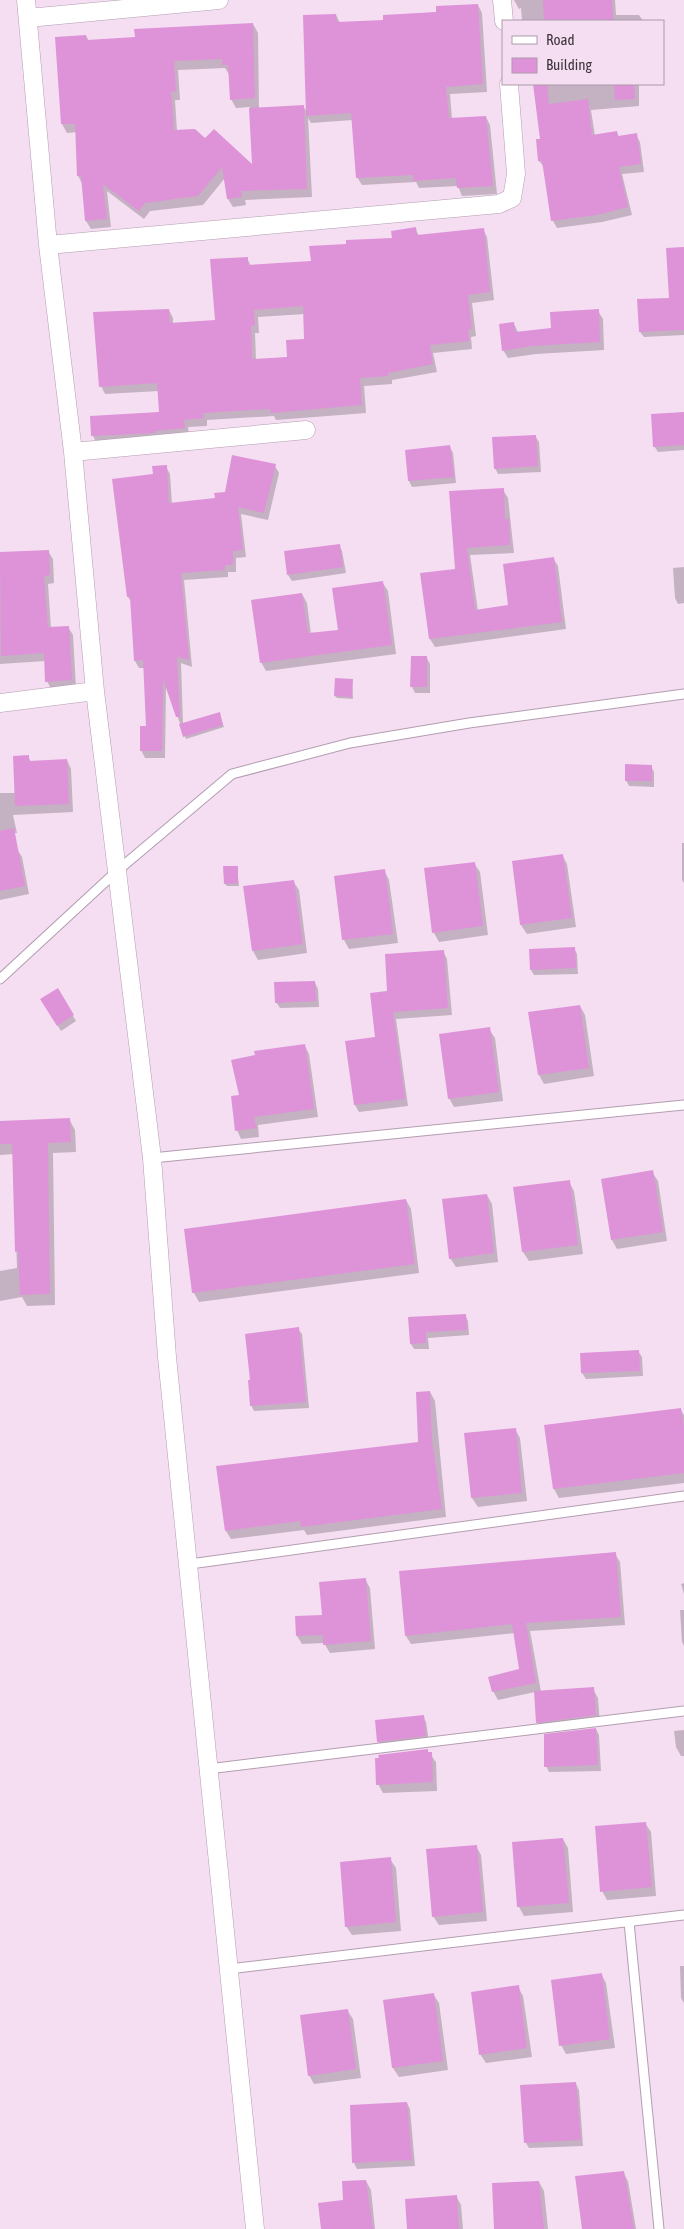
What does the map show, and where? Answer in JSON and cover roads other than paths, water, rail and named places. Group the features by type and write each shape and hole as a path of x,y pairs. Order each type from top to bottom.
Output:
{"street":[{"path":"26,0 48,245 73,452 95,691 152,1158 167,1357 190,1564 208,1770 255,2229"},
{"path":"28,18 218,0"},
{"path":"502,0 504,20"},
{"path":"48,245 499,204 512,198 516,174 509,85"},
{"path":"73,452 306,430"},
{"path":"0,703 95,691"}],"lane":[{"path":"0,979 117,871 232,774 350,743 469,724 684,694"},
{"path":"152,1158 684,1105"},
{"path":"190,1564 684,1496"},
{"path":"208,1770 684,1711"},
{"path":"229,1969 684,1915"},
{"path":"629,1922 659,2229"}]}
